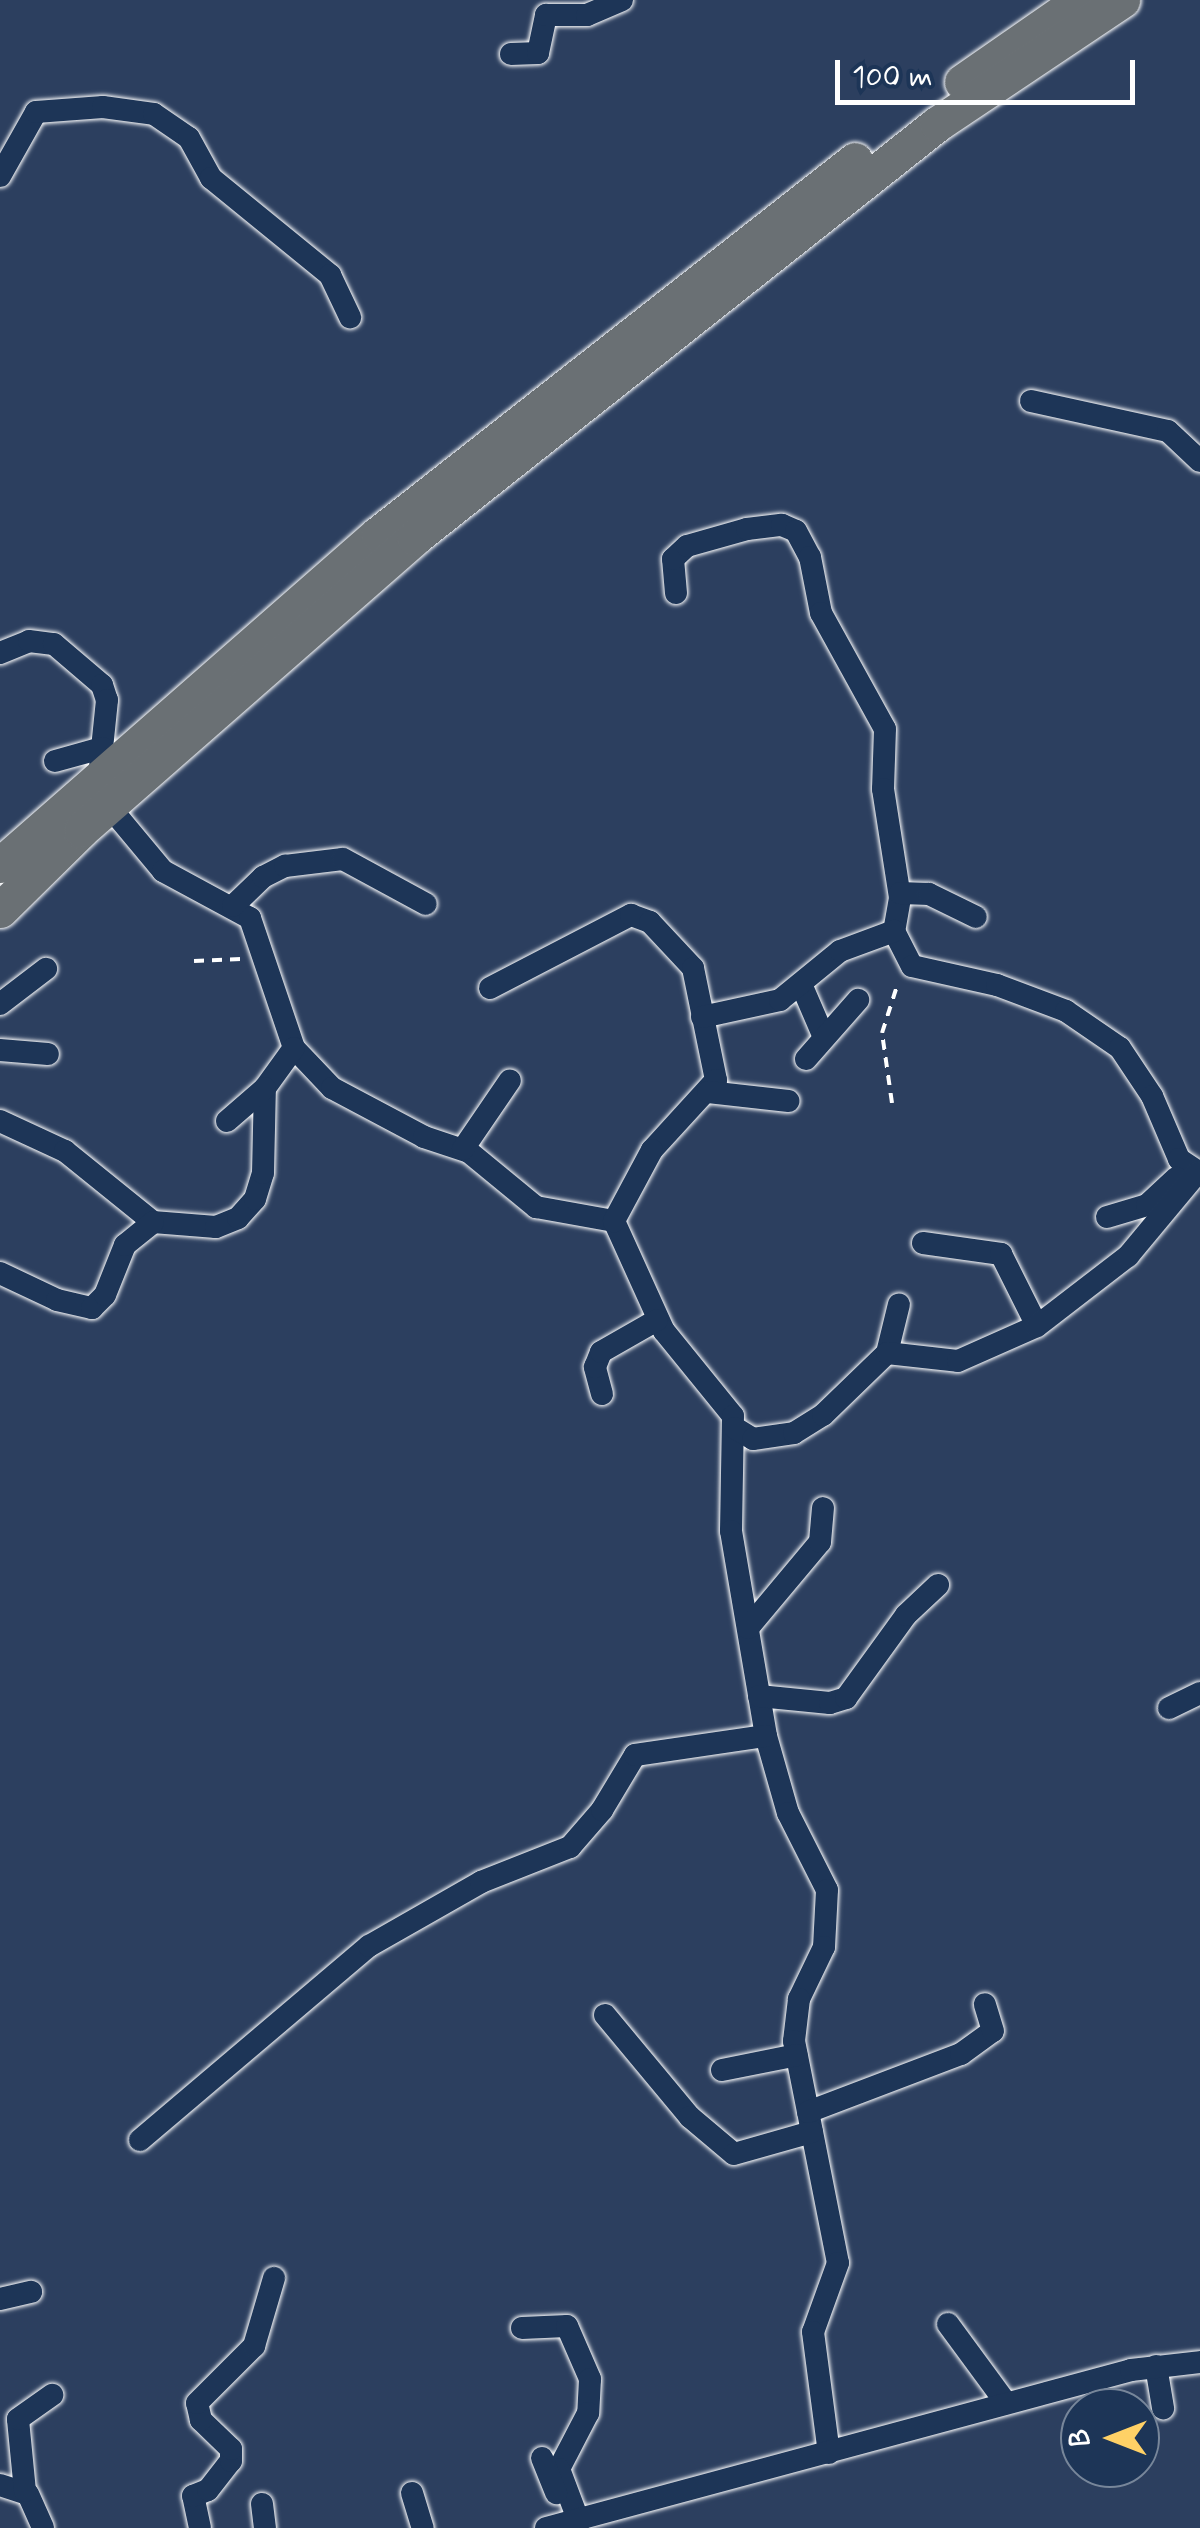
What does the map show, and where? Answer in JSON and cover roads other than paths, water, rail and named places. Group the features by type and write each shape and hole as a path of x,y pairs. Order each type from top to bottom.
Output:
{"highway":[{"path":"0,865 348,559 1080,0"},
{"path":"701,291 937,124 1122,0"},
{"path":"0,910 103,777"}],"street":[{"path":"510,54 538,53 546,14 587,15 622,0"},
{"path":"0,176 36,112 103,107 154,114 189,138 212,178 330,275 350,317"},
{"path":"1031,400 1168,431 1200,461"},
{"path":"676,593 673,560 687,546 748,529 796,531 810,557 821,613 885,729 883,789 900,893 894,931 912,966 997,985 1066,1011 1120,1048 1195,1170"},
{"path":"0,653 29,641 54,644 102,684 108,700 103,777 163,870 250,918 294,1048 332,1088 462,1150 545,1212 614,1221"},
{"path":"55,761 103,777"},
{"path":"233,906 263,877 286,866 343,859 426,904"},
{"path":"900,893 929,894 976,917"},
{"path":"490,988 637,915 693,968 716,1072 708,1092 652,1150 614,1221"},
{"path":"702,1017 780,1000 840,951 894,931"},
{"path":"0,1004 46,969"},
{"path":"801,984 823,1035"},
{"path":"806,1059 823,1035 858,1000"},
{"path":"228,1121 265,1088 294,1048"},
{"path":"0,1050 48,1054"},
{"path":"462,1150 510,1080"},
{"path":"0,1121 74,1156 153,1222 216,1227 238,1218 256,1199 264,1173 265,1088"},
{"path":"708,1092 788,1101"},
{"path":"1107,1217 1147,1205 1195,1170"},
{"path":"887,1354 958,1360 1037,1326 1116,1267 1195,1170"},
{"path":"614,1221 658,1320 733,1416 730,1516 766,1736 788,1813 827,1890 824,1946 795,2016 797,2055 838,2263 813,2332 829,2453"},
{"path":"0,1273 57,1300 92,1308 105,1294 126,1245 153,1222"},
{"path":"922,1243 1001,1254 1037,1326"},
{"path":"735,1428 753,1439 794,1433 823,1415 887,1354 899,1304"},
{"path":"602,1394 594,1366 601,1352 658,1320"},
{"path":"748,1628 820,1542 823,1508"},
{"path":"759,1696 846,1698 906,1616 938,1585"},
{"path":"1169,1708 1200,1693"},
{"path":"140,2140 369,1946 480,1882 570,1847 602,1810 635,1755 766,1736"},
{"path":"605,2015 690,2117 734,2154 960,2054 993,2031 984,2004"},
{"path":"722,2070 797,2055"},
{"path":"200,2528 194,2496 208,2490 231,2462 231,2449 202,2420 197,2403 254,2346 274,2278"},
{"path":"0,2299 31,2292"},
{"path":"948,2324 1006,2402"},
{"path":"522,2328 567,2326 590,2379 588,2413 559,2469 574,2522"},
{"path":"546,2528 1006,2402 1156,2366 1200,2362"},
{"path":"1156,2366 1163,2408"},
{"path":"43,2528 25,2491 18,2419 52,2395"},
{"path":"542,2458 574,2522"},
{"path":"0,2485 25,2491"},
{"path":"412,2492 423,2528"},
{"path":"262,2504 265,2528"}]}
